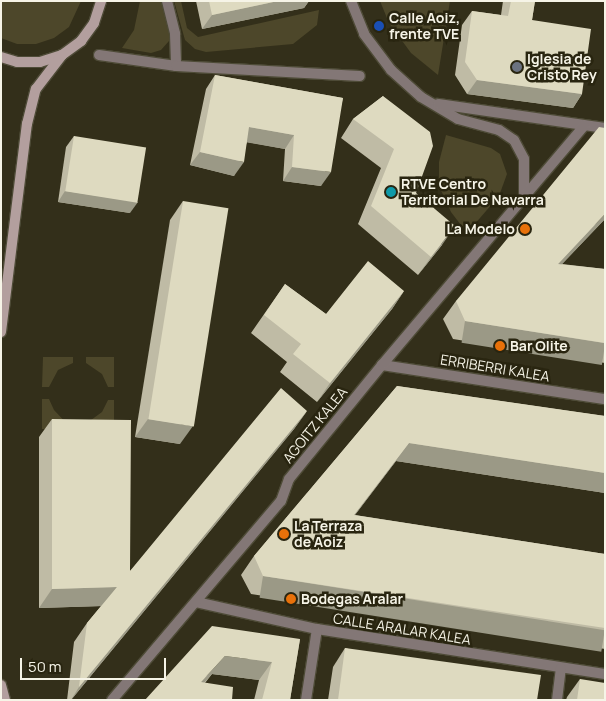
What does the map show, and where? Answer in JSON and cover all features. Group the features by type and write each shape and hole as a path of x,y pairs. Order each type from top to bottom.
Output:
{"main road":[{"path":"1,57 17,62 40,62 62,54 81,41 94,23 101,1"},
{"path":"1,332 27,124 36,89 62,54"},
{"path":"1,686 5,700"}],"street":[{"path":"167,1 175,34 176,66"},
{"path":"351,1 364,34 391,70 421,97 458,119 499,130 514,140 524,159 524,193"},
{"path":"99,55 176,66 360,76"},
{"path":"434,103 584,126 605,127"},
{"name":"AGOITZ KALEA","path":"112,700 280,501 289,479 382,365 524,193 584,126"},
{"name":"ERRIBERRI KALEA","path":"382,365 605,399"},
{"name":"CALLE ARALAR KALEA","path":"196,602 318,629 605,674"},
{"path":"306,700 318,629"},
{"path":"557,700 561,668"}],"shaded area":[{"path":"1,1 81,1 69,27 54,38 36,44 17,44 1,38"},
{"path":"140,1 162,1 169,31 169,41 161,50 151,53 122,48 134,30"},
{"path":"174,1 181,1 187,28 198,37 319,10 317,25 293,44 206,52 195,49 185,40"},
{"path":"380,1 450,1 438,75 411,53 389,23"},
{"path":"446,135 491,148 500,154 507,174 499,196 467,233 451,212 439,186 439,162"},
{"path":"43,357 73,357 73,363 58,370 49,387 42,387"},
{"path":"86,357 114,357 114,387 108,387 102,374 86,363"},
{"path":"42,399 49,399 54,410 72,429 42,429"},
{"path":"108,400 114,400 114,429 91,420 102,412"}],"building":[{"path":"209,1 278,1 212,15"},
{"name":"Iglesia de Cristo Rey","path":"511,1 535,1 532,20 591,29 582,94 477,80 465,62 472,11 508,16"},
{"path":"215,75 343,98 331,172 292,167 294,135 249,127 244,162 200,152"},
{"path":"383,96 430,132 433,146 416,193 455,226 431,257 371,206 394,149 353,119"},
{"path":"599,127 605,128 605,214 558,264 605,269 605,343 465,321 456,301"},
{"path":"74,136 146,147 137,203 65,191"},
{"path":"183,201 228,208 194,426 148,419"},
{"path":"368,261 404,291 330,383 293,354 301,344 264,315 285,284 326,314"},
{"path":"397,386 605,416 605,473 409,443 354,515 605,554 605,628 263,576 254,556"},
{"path":"281,388 307,411 79,687 87,623 117,587 52,589 52,419 131,420 130,571"},
{"path":"212,626 300,639 290,700 262,700 272,662 225,656 201,682 233,687 232,700 145,700"},
{"path":"345,648 541,675 537,700 338,700"},
{"path":"580,679 605,683 605,700 577,700"}],"place":[{"name":"Calle Aoiz, frente TVE","path":"379,26"},
{"name":"Iglesia de Cristo Rey","path":"517,67"},
{"name":"RTVE Centro Territorial De Navarra","path":"391,192"},
{"name":"La Modelo","path":"525,229"},
{"name":"Bar Olite","path":"500,346"},
{"name":"La Terraza de Aoiz","path":"284,534"},
{"name":"Bodegas Aralar","path":"291,599"}]}
